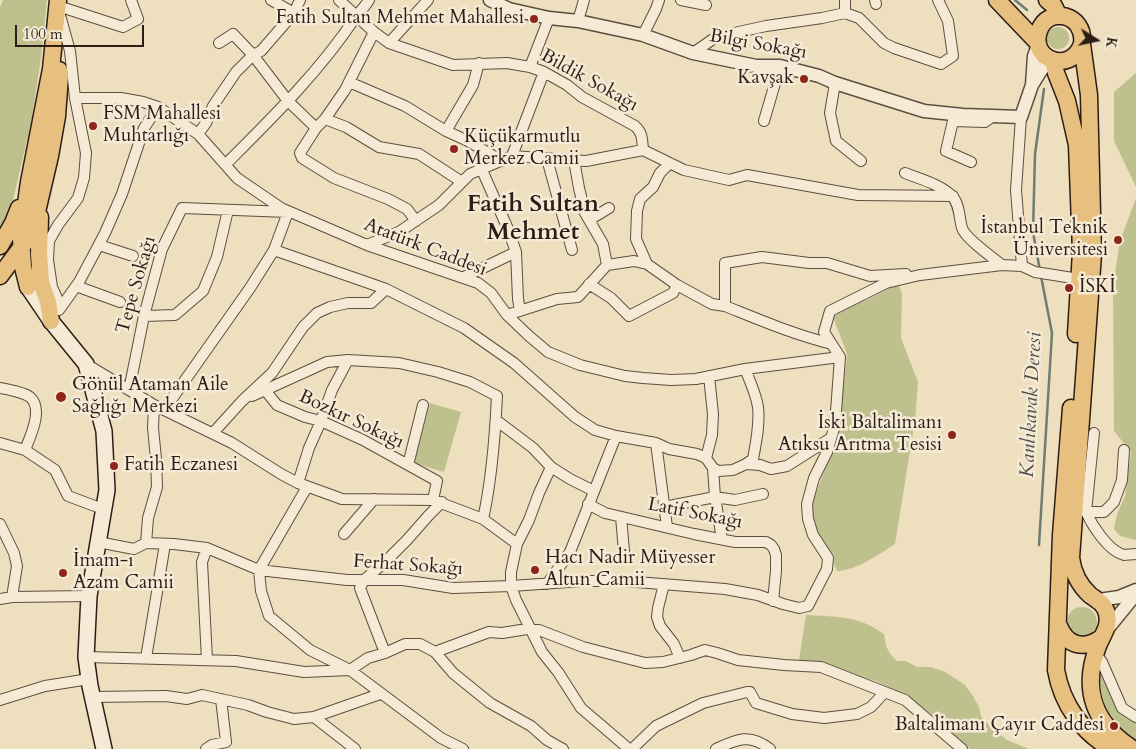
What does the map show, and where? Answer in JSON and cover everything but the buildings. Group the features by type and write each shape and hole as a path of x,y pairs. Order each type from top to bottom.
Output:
{"main road":[{"path":"997,0 1038,44 1045,56 1052,60 1068,60 1077,54 1082,44 1082,31 1079,25 1068,17 1059,16 1048,19 1038,32 1038,44"},
{"path":"1046,0 1054,6 1059,16"},
{"path":"58,3 36,185 23,243 23,267 28,287 51,321 86,364 104,431 107,490 89,596 86,657 92,697 104,749"},
{"path":"1082,44 1089,95 1093,254 1071,558 1074,571 1084,589 1096,598 1107,612 1108,626 1100,641 1092,671 1091,686 1093,700 1104,724 1123,743 1133,749"},
{"path":"1052,60 1067,101 1077,146 1081,252 1061,535 1059,622 1065,637 1078,645 1100,641"},
{"path":"1,245 36,185"},
{"path":"36,185 41,282 48,302 51,321"},
{"path":"0,276 23,243"},
{"path":"1,245 23,243 36,248 39,254"},
{"path":"0,280 22,283 28,287"},
{"path":"1096,598 1085,595 1070,598 1060,610 1056,670 1066,702 1072,712 1098,740 1112,749"}],"street":[{"path":"58,3 123,27 138,19 131,0"},
{"path":"270,0 294,13"},
{"path":"198,134 206,123 213,106 236,72 253,55 261,51 294,13 300,0"},
{"name":"Bildik Sokağı","path":"339,0 389,43 453,65 507,63 530,67 544,72 567,85 582,97 635,126 642,135 643,150"},
{"path":"226,164 288,100 342,37 356,15 369,0"},
{"path":"389,43 428,0"},
{"name":"Bilgi Sokağı","path":"490,0 549,18 578,22 642,36 693,53 756,66 780,66 819,76 835,83 924,111 963,115 1021,117"},
{"path":"578,22 584,0"},
{"path":"642,36 659,0"},
{"path":"681,0 706,5"},
{"path":"845,0 845,13"},
{"path":"693,53 716,37 766,26 845,13 859,18 884,43 942,64 953,56 948,21 938,0"},
{"path":"58,3 70,51 75,98 86,153 84,178 78,198 49,241 48,260 52,286 61,307"},
{"path":"530,67 549,18"},
{"path":"374,32 345,90 316,128 300,153 302,158 334,178 388,199 407,209 416,221"},
{"path":"219,43 233,34 253,55 288,100 316,128"},
{"path":"1032,85 1034,56 1038,44"},
{"path":"1022,266 1016,190 1021,117 1032,85 1040,72 1052,60"},
{"path":"446,131 473,85 479,63"},
{"path":"764,120 780,66"},
{"path":"507,159 544,72"},
{"path":"349,82 405,106 446,131 507,159"},
{"path":"835,83 830,113 836,141 861,161"},
{"name":"Atatürk Caddesi","path":"75,98 121,98 158,107 198,134 237,178 281,208 367,245 478,283 491,293 507,315 548,352 580,365 643,378 671,380 840,357"},
{"path":"51,321 76,286 99,245 122,194 144,128 158,107"},
{"path":"972,162 946,151 953,121 985,122 993,116"},
{"path":"325,118 346,127 380,147 420,154 462,182"},
{"path":"367,245 399,232 416,221 439,205 470,174 507,159 548,158 586,161 643,150 684,170 729,180 747,175 858,195 953,196"},
{"path":"548,158 572,250"},
{"path":"574,160 585,213 603,244 607,265"},
{"path":"647,264 636,239 636,211 640,199 653,187 660,173 670,163"},
{"path":"482,170 516,252 520,311"},
{"path":"905,173 942,188 953,196 960,214 962,230 983,251 1002,265"},
{"name":"Tepe Sokağı","path":"129,390 144,316 162,249 182,208 288,212"},
{"path":"589,220 609,208"},
{"path":"144,316 175,315 203,292 217,257 228,210"},
{"path":"164,410 250,288 274,250 288,212"},
{"path":"99,245 133,256"},
{"path":"274,250 386,289 464,328 514,363 575,417 595,430 656,443 669,449 697,454 706,458 712,468 722,539"},
{"path":"464,277 516,252"},
{"path":"726,306 725,263 762,257 809,263 828,263 870,276 902,273 920,275"},
{"path":"507,315 557,299 578,297 607,265 634,261 647,264 677,285 712,304 726,306 813,339 832,344"},
{"path":"746,464 760,465 771,469 787,466 831,438 835,425 840,357 824,332 830,311 886,283 920,275 1002,265 1022,266 1035,272 1079,279"},
{"path":"589,284 611,298 629,316 673,293 677,285"},
{"path":"76,286 120,302"},
{"path":"213,434 272,373 303,327 318,313 330,307 348,303 371,303 386,289"},
{"path":"242,402 327,362 348,360 399,363 470,382 497,396 493,458 488,499 483,518"},
{"path":"348,360 332,390 309,448 302,485 259,570 261,591 269,616 310,650 350,670 441,738 463,749"},
{"path":"86,364 154,405 232,443 280,474 302,485 342,499 438,501 483,518 517,544"},
{"path":"712,468 718,471 733,470 753,459 758,429 758,407 745,369"},
{"path":"706,458 712,435 713,414 708,376"},
{"path":"0,388 29,396 34,402 36,418 25,450"},
{"name":"Bozkır Sokağı","path":"265,390 277,405 305,417 321,421 363,440 437,481 438,501"},
{"path":"408,465 423,404"},
{"path":"146,543 148,518 157,487 153,428 154,405"},
{"path":"496,420 533,448 551,467 570,479 594,490"},
{"path":"1094,433 1086,512 1100,536 1110,546 1123,555 1136,554"},
{"path":"547,584 570,552 616,436"},
{"name":"Ferhat Sokağı","path":"98,542 134,550 146,543 207,548 259,570 348,580 403,580 453,588 583,581 624,581 725,589 758,595 799,608 808,606 827,569 828,558 813,535 808,519 807,504 814,478 827,452 831,438"},
{"path":"0,443 25,450 55,470 68,496 103,509"},
{"path":"656,443 667,527"},
{"path":"1086,512 1104,512 1114,502 1122,480 1124,450"},
{"path":"551,467 517,544 510,586 542,652 558,672 581,708 631,749 656,726 703,703 747,692 750,692 756,703 792,714 824,718 857,714 871,706 885,692"},
{"path":"664,507 715,496 735,500 763,494"},
{"path":"344,534 374,499"},
{"path":"385,653 360,588 364,580 407,540 438,501"},
{"name":"Latif Sokağı","path":"588,504 605,513 694,534 735,542 766,542 771,545 776,555 773,601"},
{"path":"621,517 624,551"},
{"path":"0,524 14,553 17,566 12,597"},
{"path":"146,658 165,544"},
{"path":"207,548 202,562 207,660"},
{"path":"664,584 657,617 660,626 674,644 680,658"},
{"path":"1096,598 1119,597 1136,590"},
{"path":"1134,713 1122,708 1102,662 1100,641 1136,594"},
{"path":"0,599 12,597 89,596"},
{"path":"435,652 489,632 502,633 531,629 539,630 583,647 645,663 663,662 705,650 738,660 821,667 904,700 962,749"},
{"path":"86,657 236,661 304,672 350,670 368,658 405,644 420,644 435,652 453,673 490,703 525,723 547,740 563,749"},
{"path":"0,700 45,686 89,680"},
{"path":"92,697 166,696 187,699 202,695 248,705 294,719 314,717 380,694"},
{"path":"206,749 212,745 226,742 222,699"},
{"path":"314,717 350,747"},
{"path":"716,749 732,741 748,738 761,742 770,749"}],"green space":[{"path":"3,0 47,0 41,58 31,123 10,213 0,231 0,7"},
{"path":"1058,27 1066,30 1069,38 1066,46 1058,49 1050,46 1047,38 1050,30"},
{"path":"1136,73 1136,187 1114,141 1114,92"},
{"path":"1136,198 1136,540 1120,536 1114,529 1117,514 1125,496 1131,452 1114,431 1113,286 1120,241"},
{"path":"898,283 902,294 901,338 918,382 915,420 895,544 860,565 837,571 834,564 834,555 815,530 812,513 814,499 839,426 847,354 833,317 852,304 867,300"},
{"path":"430,403 461,412 444,472 414,463"},
{"path":"1082,607 1093,611 1097,622 1093,633 1082,637 1071,633 1067,622 1071,611"},
{"path":"806,615 856,620 884,634 888,649 897,661 906,661 917,667 931,667 945,672 965,685 979,707 981,716 989,725 1007,740 1029,749 970,749 929,712 905,696 876,681 846,674 816,663 799,660"},
{"path":"1099,667 1122,713 1136,722 1136,746 1116,732 1097,697"}],"waterway":[{"name":"Kanlıkavak Deresi","path":"1015,0 1027,10"},
{"name":"Kanlıkavak Deresi","path":"1040,271 1033,232 1035,154 1044,89"},
{"name":"Kanlıkavak Deresi","path":"1039,545 1052,333 1041,276"}],"place":[{"name":"Fatih Sultan Mehmet Mahallesi","path":"534,19"},
{"name":"Kavşak","path":"804,79"},
{"name":"FSM Mahallesi Muhtarlığı","path":"93,126"},
{"name":"Küçükarmutlu Merkez Camii","path":"454,149"},
{"name":"İstanbul Teknik Üniversitesi","path":"1118,240"},
{"name":"İSKİ","path":"1069,288"},
{"name":"Gönül Ataman Aile Sağlığı Merkezi","path":"61,397"},
{"name":"İski Baltalimanı Atıksu Arıtma Tesisi","path":"952,435"},
{"name":"Fatih Eczanesi","path":"114,466"},
{"name":"Hacı Nadir Müyesser Altun Camii","path":"535,570"},
{"name":"İmam-ı Azam Camii","path":"63,573"},
{"name":"Baltalimanı Çayır Caddesi","path":"1114,726"}],"district":[{"name":"Fatih Sultan Mehmet","path":"533,219"}]}
